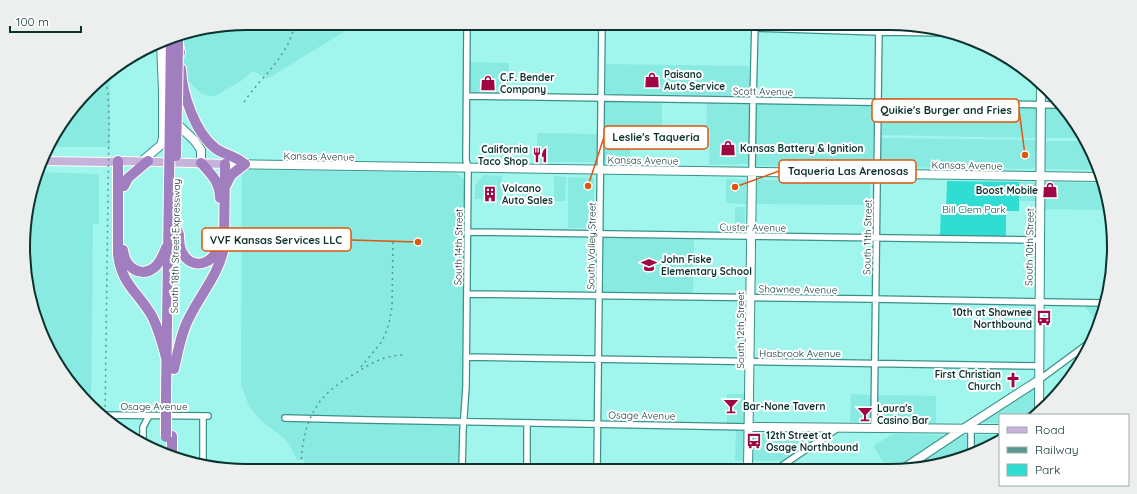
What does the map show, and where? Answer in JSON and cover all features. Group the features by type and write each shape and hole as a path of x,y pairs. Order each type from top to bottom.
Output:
{"highway":[{"name":"South 18th Street Expressway","path":"167,448 169,436 170,394 167,361 168,242 172,185 176,42"},
{"path":"177,42 180,54 181,78 190,108 201,132 214,148 245,164 231,175 225,187"},
{"path":"121,161 124,186 123,257 127,264 136,270 143,272 154,268 162,258 168,242"},
{"path":"121,161 119,264 126,282 151,315 167,361"},
{"path":"124,186 128,178 145,161"},
{"path":"175,223 179,234 180,248 187,259 197,263 203,263 214,256 217,252 219,244 220,195 216,180 201,163"},
{"path":"174,369 190,314 216,273 222,258 225,240 225,164"},
{"name":"South 18th Street Expressway","path":"170,394 174,369 175,223 172,185"},
{"name":"South 18th Street Expressway","path":"169,436 171,450"}],"main road":[{"name":"Kansas Avenue","path":"48,161 145,161 225,164"}],"street":[{"name":"South 14th Street","path":"462,464 466,388 468,168 466,160 467,30"},
{"name":"South Valley Street","path":"597,464 602,30"},
{"name":"South 12th Street","path":"748,464 755,30"},
{"path":"838,30 922,33"},
{"name":"South 11th Street","path":"874,428 879,32"},
{"path":"176,42 175,122 194,140 201,150 201,163"},
{"path":"145,161 161,145 163,138 161,48"},
{"name":"South 10th Street","path":"1039,404 1041,92"},
{"name":"Scott Avenue","path":"467,96 1054,105"},
{"name":"Kansas Avenue","path":"225,164 1095,177"},
{"name":"Custer Avenue","path":"467,232 1039,240"},
{"name":"Shawnee Avenue","path":"467,294 1100,303"},
{"path":"913,463 967,429 1039,380 1082,348"},
{"name":"Hasbrook Avenue","path":"466,357 1039,366"},
{"name":"Osage Avenue","path":"110,415 206,416 203,460"},
{"path":"143,438 143,427 149,416"},
{"name":"Osage Avenue","path":"285,418 598,425 999,429"},
{"path":"527,423 527,464"},
{"path":"786,464 838,428"},
{"path":"967,429 970,448"}],"shaded area":[{"path":"233,30 349,30 267,79 253,71 241,81 215,96 208,96 201,93 186,79 183,58 183,40 205,34"},
{"path":"470,62 509,63 509,93 471,92"},
{"path":"606,64 749,66 749,96 606,94"},
{"path":"110,79 110,147 54,147 67,126 84,104"},
{"path":"605,101 662,102 662,130 604,130"},
{"path":"707,103 749,103 748,164 709,165 710,131 706,131"},
{"path":"756,103 874,105 873,167 755,166"},
{"path":"881,105 1037,107 1037,138 881,135"},
{"path":"1045,107 1056,108 1077,138 1045,138"},
{"path":"537,133 598,134 597,162 537,162"},
{"path":"603,134 630,134 630,164 603,162"},
{"path":"881,138 1036,140 1035,166 1032,169 880,167"},
{"path":"1045,141 1079,141 1092,170 1046,169"},
{"path":"250,170 453,173 464,179 463,403 459,430 458,464 304,464 304,460 297,460 284,438 265,424 249,406 241,385 242,172"},
{"path":"44,172 99,174 99,224 93,224 91,397 67,368 52,343 37,303 34,289 30,261 30,233 37,191"},
{"path":"483,175 502,176 502,200 475,199 475,186"},
{"path":"554,176 566,177 565,201 554,201"},
{"path":"568,177 594,178 594,228 568,228"},
{"path":"726,179 746,180 746,204 726,203"},
{"path":"757,180 870,182 870,205 757,204"},
{"path":"1019,182 1035,183 1035,201 1019,201"},
{"path":"1048,182 1097,183 1104,210 1044,209 1045,184"},
{"path":"735,207 745,207 745,231 735,231"},
{"name":"John Fiske Elementary School","path":"604,236 694,238 693,294 603,292 604,255 602,238"},
{"path":"1084,306 1099,306 1094,319"},
{"path":"1035,387 1035,408 1028,414 999,414 999,423 983,423 984,420"},
{"path":"727,394 746,394 745,423 727,423"},
{"path":"851,394 871,395 871,419 869,422 850,422"},
{"path":"878,395 936,396 936,423 879,422"},
{"path":"736,431 745,432 744,461 735,461"},
{"path":"755,433 819,434 821,436 784,461 753,461 753,436"},
{"path":"893,434 942,435 943,437 901,464 885,464 873,446"},
{"path":"961,435 967,435 968,449 946,457 920,462"},
{"path":"974,435 998,435 986,442 973,447"}],"green space":[{"name":"Bill Clem Park","path":"947,181 1019,182 1019,211 1006,211 1006,237 940,236 941,210 946,210"}],"railway":[{"path":"244,102 281,56 293,30"},
{"path":"105,411 109,120 106,82"},
{"path":"361,367 380,344 389,323 392,307 393,239"},
{"path":"301,464 308,424 313,413 326,394 343,381 373,363 391,356 404,355"}],"place":[{"name":"Paisano Auto Service","path":"652,80"},
{"name":"C.F. Bender Company","path":"488,83"},
{"name":"Kansas Battery & Ignition","path":"728,148"},
{"name":"California Taco Shop","path":"540,155"},
{"name":"Quikie's Burger and Fries","path":"1025,155"},
{"name":"Leslie's Taqueria","path":"588,186"},
{"name":"Taqueria Las Arenosas","path":"735,187"},
{"name":"Boost Mobile","path":"1050,190"},
{"name":"Volcano Auto Sales","path":"490,194"},
{"name":"VVF Kansas Services LLC","path":"418,242"},
{"name":"John Fiske Elementary School","path":"649,265"},
{"name":"10th at Shawnee Northbound","path":"1044,318"},
{"name":"First Christian Church","path":"1013,380"},
{"name":"Bar-None Tavern","path":"731,406"},
{"name":"Laura's Casino Bar","path":"865,414"},
{"name":"12th Street at Osage Northbound","path":"754,441"}]}
